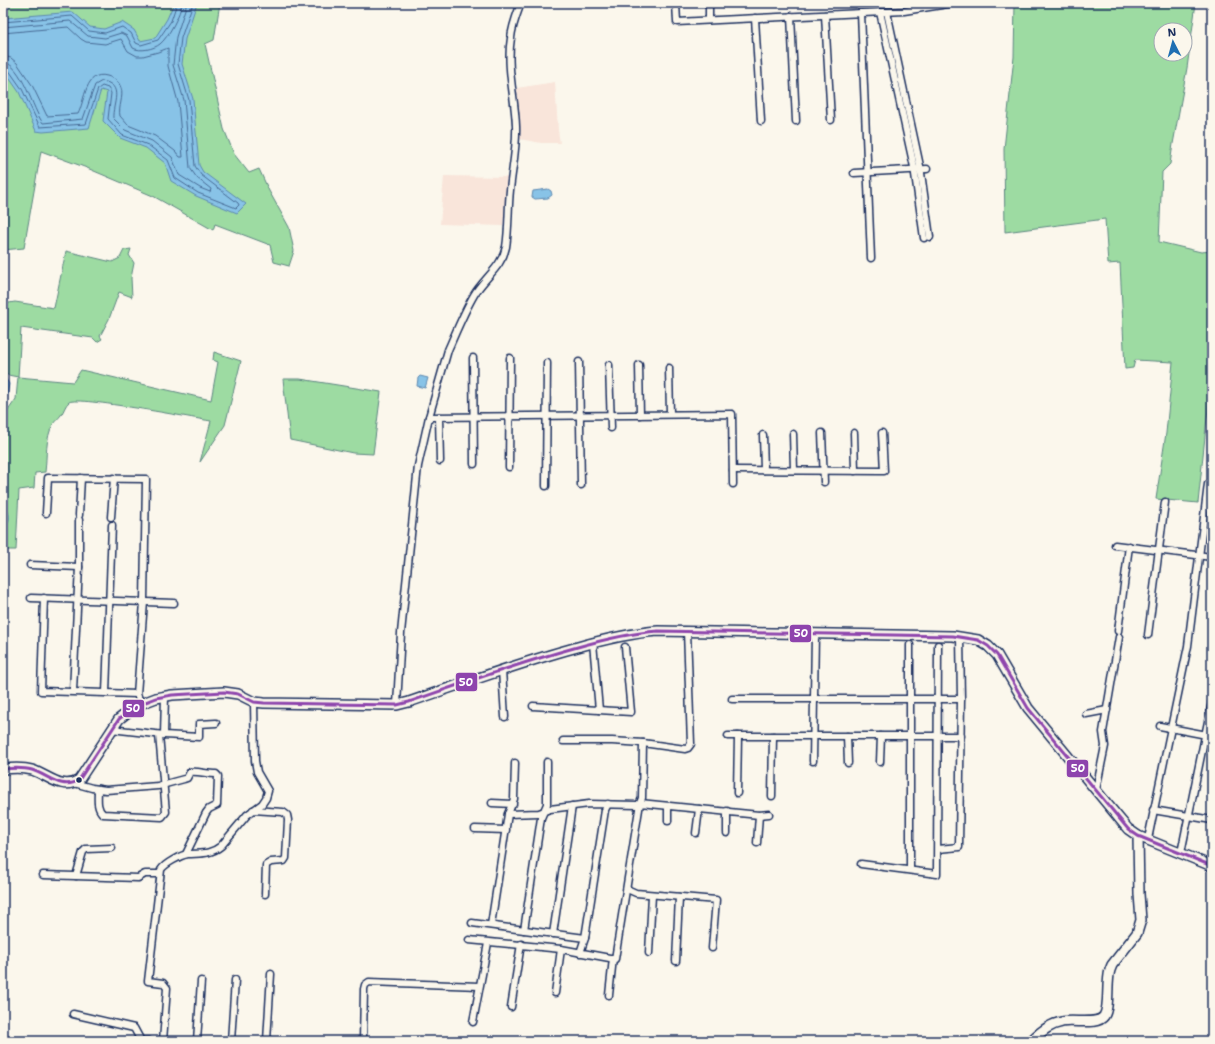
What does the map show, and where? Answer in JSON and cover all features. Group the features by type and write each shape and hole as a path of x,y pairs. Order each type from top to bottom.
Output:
{"street":[{"path":"397,705 401,633 418,466 429,417 452,341 477,289 499,264 506,247 516,137 510,59 510,39 521,3"},
{"path":"676,3 677,22 904,11 954,3"},
{"path":"709,3 709,20"},
{"path":"884,12 921,169 927,238"},
{"path":"861,13 871,258"},
{"path":"825,15 831,120"},
{"path":"791,16 796,120"},
{"path":"755,18 761,121"},
{"path":"854,173 921,169"},
{"path":"473,358 474,464"},
{"path":"509,467 510,358"},
{"path":"579,362 581,485"},
{"path":"546,486 547,363"},
{"path":"609,364 611,428"},
{"path":"639,365 640,414"},
{"path":"669,368 670,414"},
{"path":"429,417 732,414 733,484"},
{"path":"439,417 440,461"},
{"path":"822,433 824,482"},
{"path":"854,433 855,471"},
{"path":"733,470 884,471 882,433"},
{"path":"793,434 794,470"},
{"path":"763,435 764,470"},
{"path":"46,512 48,478 146,479 144,602 137,694 141,704"},
{"path":"73,691 79,567 81,478"},
{"path":"111,517 114,478"},
{"path":"1148,839 1188,646 1208,484"},
{"path":"1148,635 1165,502"},
{"path":"106,693 112,525"},
{"path":"1115,545 1212,557"},
{"path":"1096,790 1105,746 1103,732 1119,634 1129,546"},
{"path":"30,565 79,567"},
{"path":"31,598 174,603"},
{"path":"44,598 41,691 137,694"},
{"path":"563,741 612,741 685,749 690,746 687,631"},
{"path":"3,769 19,768 31,770 66,785 74,783 79,780 119,719 141,704 164,696 224,692 238,694 254,702 397,705 548,655 593,642 638,632 687,631 960,637 978,640 988,646 997,655 1028,708 1128,829 1138,836 1212,866"},
{"path":"813,761 815,634"},
{"path":"938,849 959,848 961,699 960,637"},
{"path":"593,642 599,710"},
{"path":"910,645 910,870"},
{"path":"860,864 937,874 938,645"},
{"path":"532,706 631,712 625,647"},
{"path":"502,670 505,716"},
{"path":"98,789 98,806 103,814 162,816 166,812 163,784 162,735 164,696"},
{"path":"732,699 961,699"},
{"path":"163,1041 167,988 163,983 148,982 160,874 162,867 186,854 206,854 216,850 253,810 262,804 266,798 268,791 258,772 255,761 254,702"},
{"path":"1182,853 1212,702"},
{"path":"1086,714 1107,710"},
{"path":"111,730 199,737 199,724 216,723"},
{"path":"1160,726 1212,736"},
{"path":"728,736 960,736"},
{"path":"737,793 738,736"},
{"path":"772,796 773,736"},
{"path":"847,736 848,763"},
{"path":"880,762 881,736"},
{"path":"609,994 613,958 615,959 642,798 642,744"},
{"path":"524,930 541,818 547,804 547,762"},
{"path":"490,925 508,814 514,800 515,763"},
{"path":"74,783 106,790 163,784 187,778 190,772 216,774 218,776 217,805 206,813 186,854"},
{"path":"492,803 513,804"},
{"path":"508,814 539,813 550,809 589,804 633,806 640,803 759,815 769,814"},
{"path":"580,953 585,938 605,810 608,804"},
{"path":"553,934 572,806"},
{"path":"668,807 668,821"},
{"path":"696,833 699,809"},
{"path":"253,810 283,812 287,815 288,820 287,855 284,861 271,862 266,865 265,894"},
{"path":"1153,810 1212,820"},
{"path":"727,811 727,833"},
{"path":"757,843 759,815"},
{"path":"475,829 506,830"},
{"path":"1031,1041 1051,1025 1073,1020 1094,1022 1103,1017 1106,1010 1110,970 1137,933 1142,920 1139,894 1138,836"},
{"path":"76,876 83,852 86,849 112,848"},
{"path":"44,875 138,878 145,874 160,874"},
{"path":"627,889 636,894 716,900 712,948"},
{"path":"649,953 652,895"},
{"path":"676,961 679,898"},
{"path":"472,923 585,938"},
{"path":"469,940 488,943 521,944 561,948 580,953 613,958"},
{"path":"473,1022 488,943"},
{"path":"511,1007 521,944"},
{"path":"555,993 561,948"},
{"path":"267,1041 271,974"},
{"path":"231,1041 235,980"},
{"path":"197,1041 201,981"},
{"path":"363,1041 364,989 369,982 479,986"},
{"path":"73,1014 134,1028 141,1040 149,1041"}],"shaded area":[{"path":"555,82 560,143 541,143 519,139 517,88"},
{"path":"444,176 507,177 503,226 440,224"}],"green space":[{"path":"3,3 220,3 214,40 205,44 224,129 234,154 249,173 259,169 269,191 289,227 294,251 289,266 274,262 270,245 215,224 213,230 153,196 87,168 41,151 24,248 3,250"},
{"path":"1015,3 1196,3 1193,25 1193,22 1153,22 1153,62 1188,62 1170,164 1162,172 1159,242 1201,252 1212,251 1212,389 1210,389 1198,503 1156,499 1166,433 1173,362 1135,360 1133,368 1125,369 1120,263 1108,264 1105,219 1005,232 1004,149 1014,57"},
{"path":"131,249 129,255 134,263 131,278 132,297 119,292 109,319 100,336 102,339 97,342 93,338 21,328 18,377 3,374 3,304 15,302 54,308 66,251 112,262 120,258 124,250"},
{"path":"214,352 241,361 225,425 200,462 211,421 93,402 69,402 50,430 47,442 45,472 35,473 34,488 19,490 16,550 3,550 3,412 7,412 16,399 18,377 73,382 81,370 211,400 218,362 213,360"},
{"path":"283,379 300,379 381,392 373,454 353,453 290,440"}],"water":[{"path":"174,3 197,3 185,39 182,64 193,99 199,165 203,172 246,204 237,213 196,196 171,181 165,163 146,148 120,138 103,121 107,92 101,90 89,128 43,132 36,131 19,92 3,69 4,18 73,12 90,27 104,29 122,22 134,30 140,41 155,38 167,19"},
{"path":"548,189 551,191 552,195 548,198 535,199 532,197 533,191"},
{"path":"420,376 428,378 425,388 417,386 418,378"},
{"path":"3,379 6,379 9,384 5,406 3,408"},
{"path":"3,505 8,511 9,518 3,531"}],"transit line":[{"name":"50","path":"3,769 28,769 61,783 73,783 79,780 119,719 143,703 156,698 172,695 224,692 238,694 254,702 264,703 397,705 553,654 595,642 637,633 658,631 953,636 978,640 988,646 997,655 1028,708 1128,829 1138,836 1212,866"}]}
